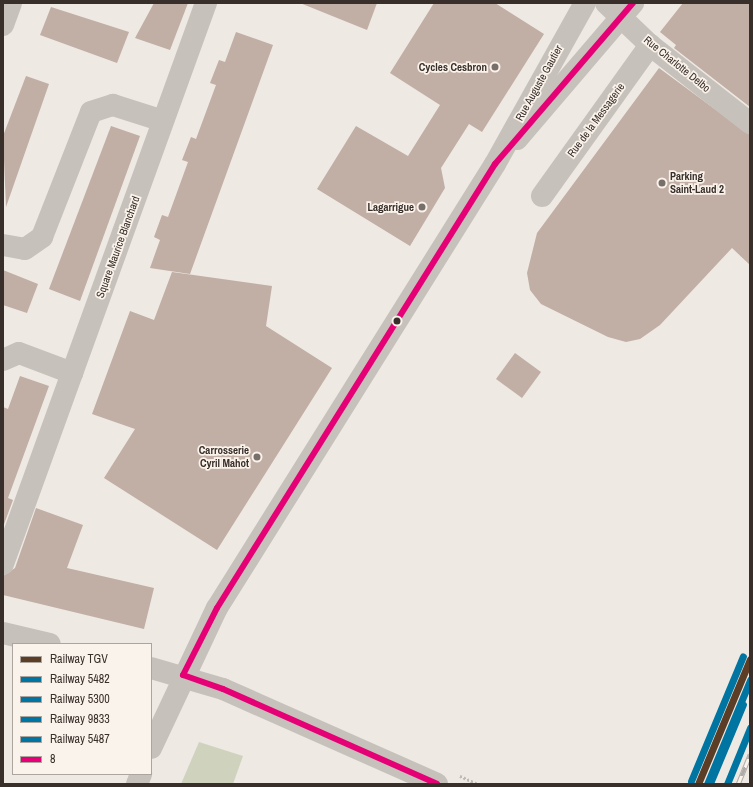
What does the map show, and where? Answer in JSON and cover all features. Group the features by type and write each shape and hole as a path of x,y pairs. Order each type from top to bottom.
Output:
{"street":[{"path":"3,25 11,3"},
{"name":"Square Maurice Blanchard","path":"3,564 206,3"},
{"name":"Rue Auguste Gautier","path":"152,746 183,675 217,608 495,164 586,3"},
{"name":"Rue Auguste Gautier","path":"495,164 620,7"},
{"name":"Rue Charlotte Delbo","path":"620,7 650,45 750,123"},
{"name":"Rue de la Messagerie","path":"542,196 650,45"},
{"path":"3,245 25,249 42,237 91,112 113,105 163,121"},
{"path":"3,360 19,353 72,373"},
{"path":"3,633 46,643"},
{"path":"152,668 183,675 223,689 437,784"}],"green space":[{"path":"199,742 243,756 233,784 181,784"}],"building":[{"path":"154,3 188,3 170,50 135,38"},
{"path":"300,3 377,3 367,30"},
{"path":"434,3 495,3 544,34 482,132 469,124 441,168 445,188 410,246 317,189 356,126 408,156 440,105 390,73"},
{"path":"683,3 750,3 750,107 674,48 676,45 660,32"},
{"path":"51,7 129,32 117,63 40,35"},
{"path":"236,32 273,45 190,274 150,268 160,240 154,237 162,215 168,217 188,162 182,160 191,137 196,139 216,85 210,83 219,60 225,62"},
{"name":"Parking Saint-Laud 2","path":"659,68 750,135 750,265 732,248 660,325 640,339 626,342 608,337 541,304 530,290 527,273 537,233"},
{"path":"26,76 49,84 6,207 3,136"},
{"path":"111,126 140,136 80,301 49,289"},
{"path":"3,270 38,284 27,313 3,305"},
{"path":"172,272 272,286 266,326 332,368 217,550 104,478 135,429 92,414 130,311 154,320"},
{"path":"515,353 541,372 522,398 496,379"},
{"path":"20,376 49,386 8,498 13,500 3,527 3,407 8,409"},
{"path":"36,508 83,525 67,568 154,588 144,629 3,595 3,576 15,568"}],"railway":[{"path":"738,784 750,754"}],"rail line":[{"name":"5300","path":"691,781 743,656"},
{"name":"TGV","path":"698,784 750,659"},
{"name":"5482","path":"707,784 750,680"},
{"name":"5487","path":"711,781 743,704"},
{"name":"9833","path":"727,784 750,728"}],"transit line":[{"name":"8","path":"183,675 217,608 495,164 633,3"},
{"name":"8","path":"183,675 223,689 437,784"}],"place":[{"name":"Cycles Cesbron","path":"495,67"},
{"name":"Parking Saint-Laud 2","path":"662,183"},
{"name":"Lagarrigue","path":"422,207"},
{"name":"Carrosserie Cyril Mahot","path":"257,457"}]}
